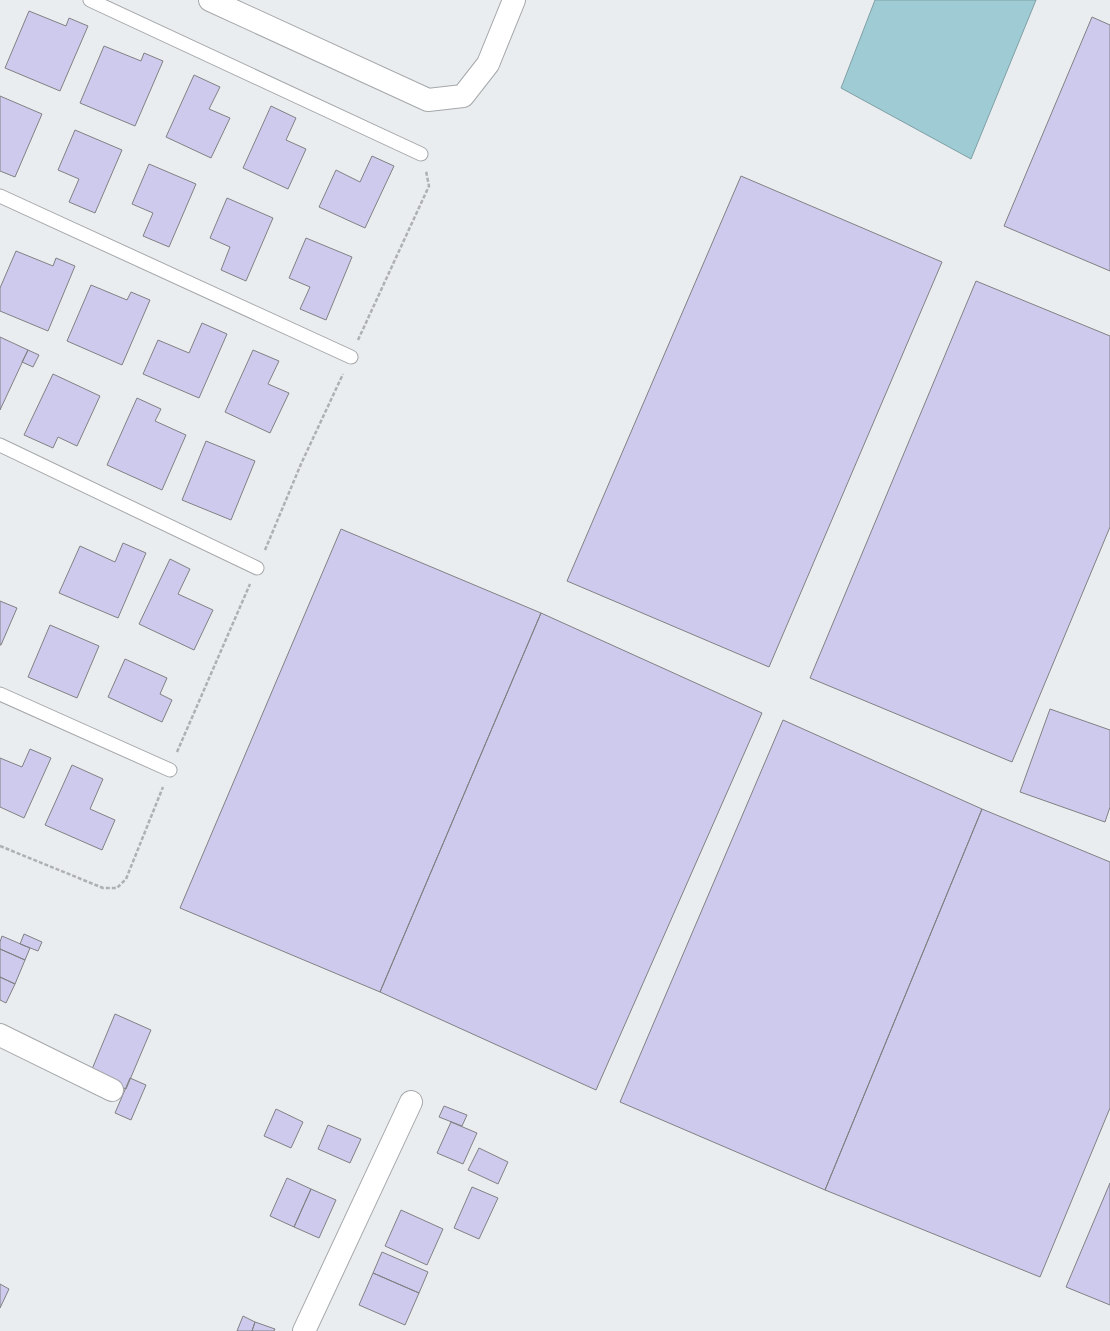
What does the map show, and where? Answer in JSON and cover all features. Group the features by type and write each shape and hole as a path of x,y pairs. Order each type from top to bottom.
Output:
{"street":[{"path":"210,0 428,100 463,96 488,64 514,0"},
{"path":"0,1035 112,1090"},
{"path":"304,1331 411,1102"}],"lane":[{"path":"90,0 421,154"},
{"path":"0,196 351,357"},
{"path":"0,445 257,568"},
{"path":"0,694 170,770"}],"water":[{"path":"875,0 1036,0 971,159 841,88"}],"building":[{"path":"29,11 66,26 69,18 88,26 60,91 5,68"},
{"path":"1092,17 1110,25 1110,271 1004,226"},
{"path":"104,46 141,61 144,53 163,61 135,126 80,103"},
{"path":"194,75 220,87 209,109 230,118 211,158 166,137"},
{"path":"0,96 42,114 15,177 0,171"},
{"path":"271,106 296,118 286,140 306,149 288,189 243,168"},
{"path":"75,130 122,150 95,213 69,202 79,179 58,170"},
{"path":"372,156 394,166 365,228 319,207 336,170 360,182"},
{"path":"149,164 196,184 169,247 143,236 153,213 132,204"},
{"path":"741,176 942,262 769,667 567,581"},
{"path":"227,198 273,218 246,281 221,270 230,247 210,238"},
{"path":"306,238 352,257 326,320 300,309 310,287 289,278"},
{"path":"16,251 53,266 56,258 75,266 48,331 0,311 0,288"},
{"path":"976,281 1110,336 1110,527 1012,762 810,678"},
{"path":"91,285 127,300 131,292 150,300 122,365 67,341"},
{"path":"202,323 227,334 199,398 143,374 158,340 189,353"},
{"path":"0,337 28,350 0,410"},
{"path":"28,350 39,355 33,367 22,362"},
{"path":"253,350 279,361 268,384 289,393 270,433 225,412"},
{"path":"53,374 100,396 77,446 58,437 53,448 24,435"},
{"path":"137,398 161,409 155,421 186,435 162,490 107,465"},
{"path":"206,441 255,461 231,520 182,500"},
{"path":"341,529 541,613 380,992 180,908"},
{"path":"123,543 146,553 118,618 59,593 80,546 115,562"},
{"path":"170,559 190,569 178,594 213,610 194,650 139,624"},
{"path":"0,601 17,608 1,645 0,645"},
{"path":"541,613 762,713 596,1090 380,992"},
{"path":"50,625 99,646 77,698 28,677"},
{"path":"125,659 167,678 160,694 172,700 162,722 108,697"},
{"path":"1050,709 1110,730 1110,807 1105,822 1020,792"},
{"path":"783,720 982,809 825,1190 620,1102"},
{"path":"30,749 51,758 24,818 0,807 0,758 22,767"},
{"path":"72,765 103,779 90,809 115,820 102,850 45,825"},
{"path":"982,809 1110,862 1110,1108 1040,1277 825,1190"},
{"path":"24,934 42,942 38,951 20,944"},
{"path":"2,936 30,948 25,960 0,949"},
{"path":"0,949 25,960 15,984 0,977"},
{"path":"0,977 15,984 6,1003 0,1000"},
{"path":"115,1014 151,1030 126,1089 90,1074"},
{"path":"130,1078 146,1085 131,1120 115,1113"},
{"path":"444,1106 467,1115 462,1126 439,1117"},
{"path":"276,1109 303,1122 291,1148 264,1136"},
{"path":"451,1122 477,1133 463,1164 437,1153"},
{"path":"328,1125 361,1139 350,1163 318,1149"},
{"path":"479,1148 508,1162 498,1184 468,1170"},
{"path":"287,1178 311,1189 294,1227 270,1216"},
{"path":"1110,1183 1110,1305 1066,1287"},
{"path":"472,1187 498,1198 479,1239 454,1228"},
{"path":"311,1189 336,1200 319,1238 294,1227"},
{"path":"401,1210 443,1229 427,1265 385,1246"},
{"path":"382,1252 428,1272 419,1293 373,1273"},
{"path":"373,1273 419,1293 405,1325 359,1305"},
{"path":"0,1284 9,1289 0,1308"},
{"path":"243,1316 255,1322 252,1331 237,1331"},
{"path":"255,1322 275,1329 274,1331 252,1331"}]}
